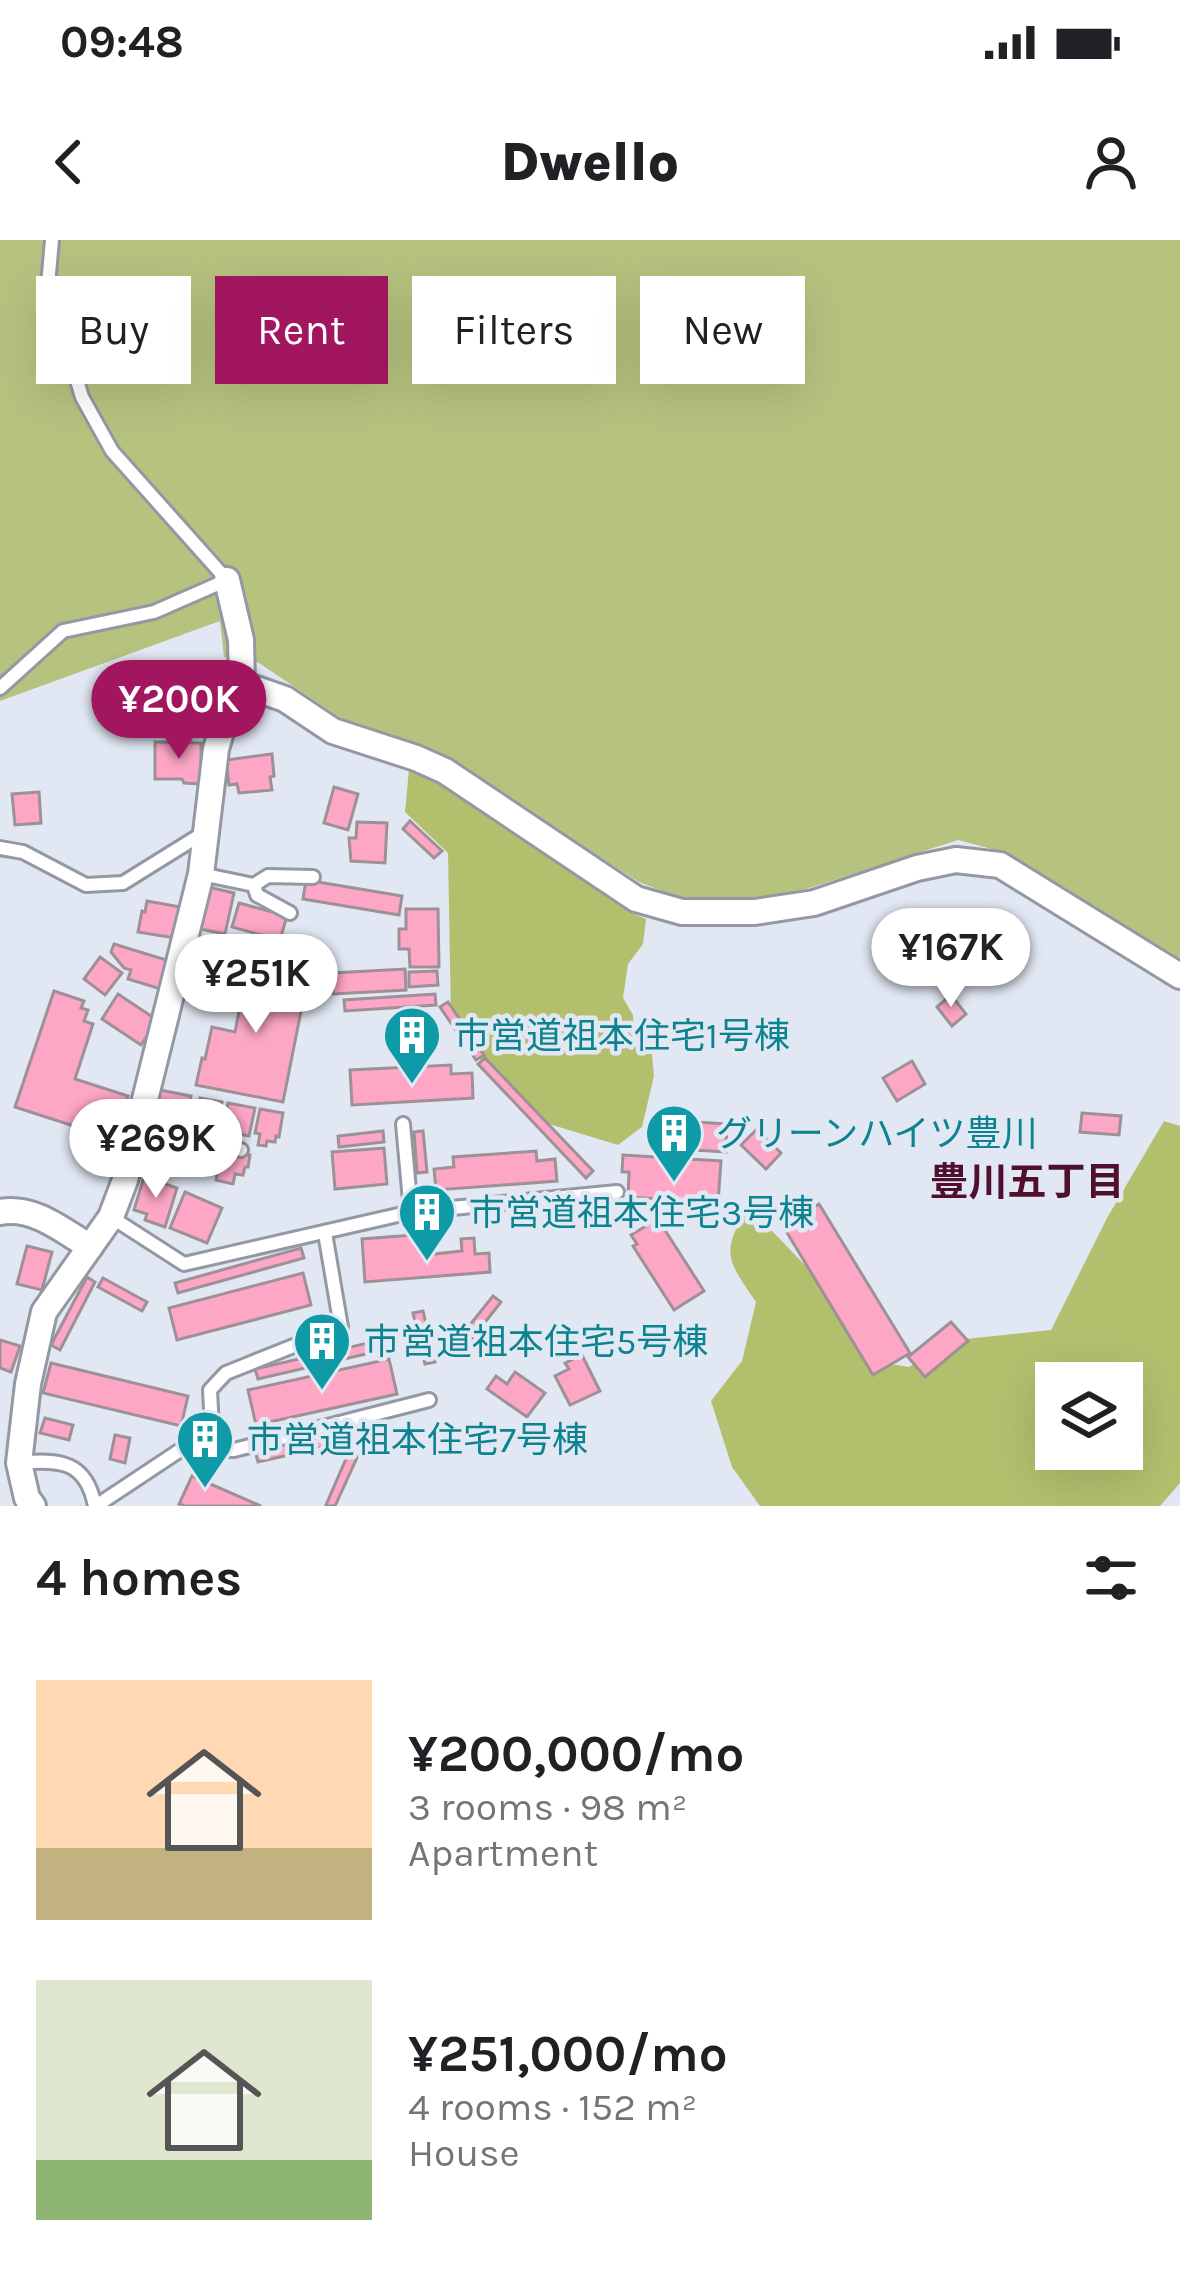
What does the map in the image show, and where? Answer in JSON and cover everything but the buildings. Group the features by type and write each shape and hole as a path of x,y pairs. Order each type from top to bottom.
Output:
{"street":[{"path":"33,1506 19,1463 28,1384 44,1312 111,1217 125,1180 201,874 216,749 228,708 242,684 242,640 227,580"},
{"path":"242,684 286,698 333,731 445,771 636,898 682,912 755,913 814,902 916,868 956,860 1000,865 1180,976"},
{"path":"0,1212 16,1210 38,1216 90,1246"}],"lane":[{"path":"0,688 63,631 154,612 227,580 112,451 82,397 48,285 52,240"},
{"path":"0,848 23,852 86,885 123,883 206,831"},
{"path":"201,874 254,885 268,876 313,878"},
{"path":"254,885 257,895 290,913"},
{"path":"403,1124 411,1212"},
{"path":"139,1126 241,1150"},
{"path":"111,1217 184,1264 411,1212 617,1192"},
{"path":"19,1463 64,1463 82,1473 95,1506 186,1449 212,1429 210,1390 226,1373 341,1327 326,1233"},
{"path":"186,1449 234,1450 429,1400"}],"green space":[{"path":"0,240 1180,240 1180,959 1007,853 958,840 806,889 750,901 684,900 639,882 449,761 345,721 259,663 224,657 220,621 0,701"},
{"path":"409,769 440,780 629,912 646,919 643,944 628,964 623,998 633,1015 634,1033 651,1045 654,1076 642,1127 618,1145 546,1123 497,1082 451,1019 448,853 405,812"},
{"path":"1164,1121 1180,1126 1180,1483 1160,1506 760,1506 732,1467 711,1401 742,1361 756,1302 731,1256 734,1235 748,1206 826,1287 866,1360 909,1367 955,1340 1051,1330 1107,1218"}],"place":[{"name":"市営道祖本住宅1号棟","path":"412,1086"},
{"name":"グリーンハイツ豊川","path":"674,1184"},
{"name":"市営道祖本住宅3号棟","path":"427,1263"},
{"name":"市営道祖本住宅5号棟","path":"322,1392"},
{"name":"市営道祖本住宅7号棟","path":"205,1490"}],"district":[{"name":"豊川五丁目","path":"1027,1181"}]}
